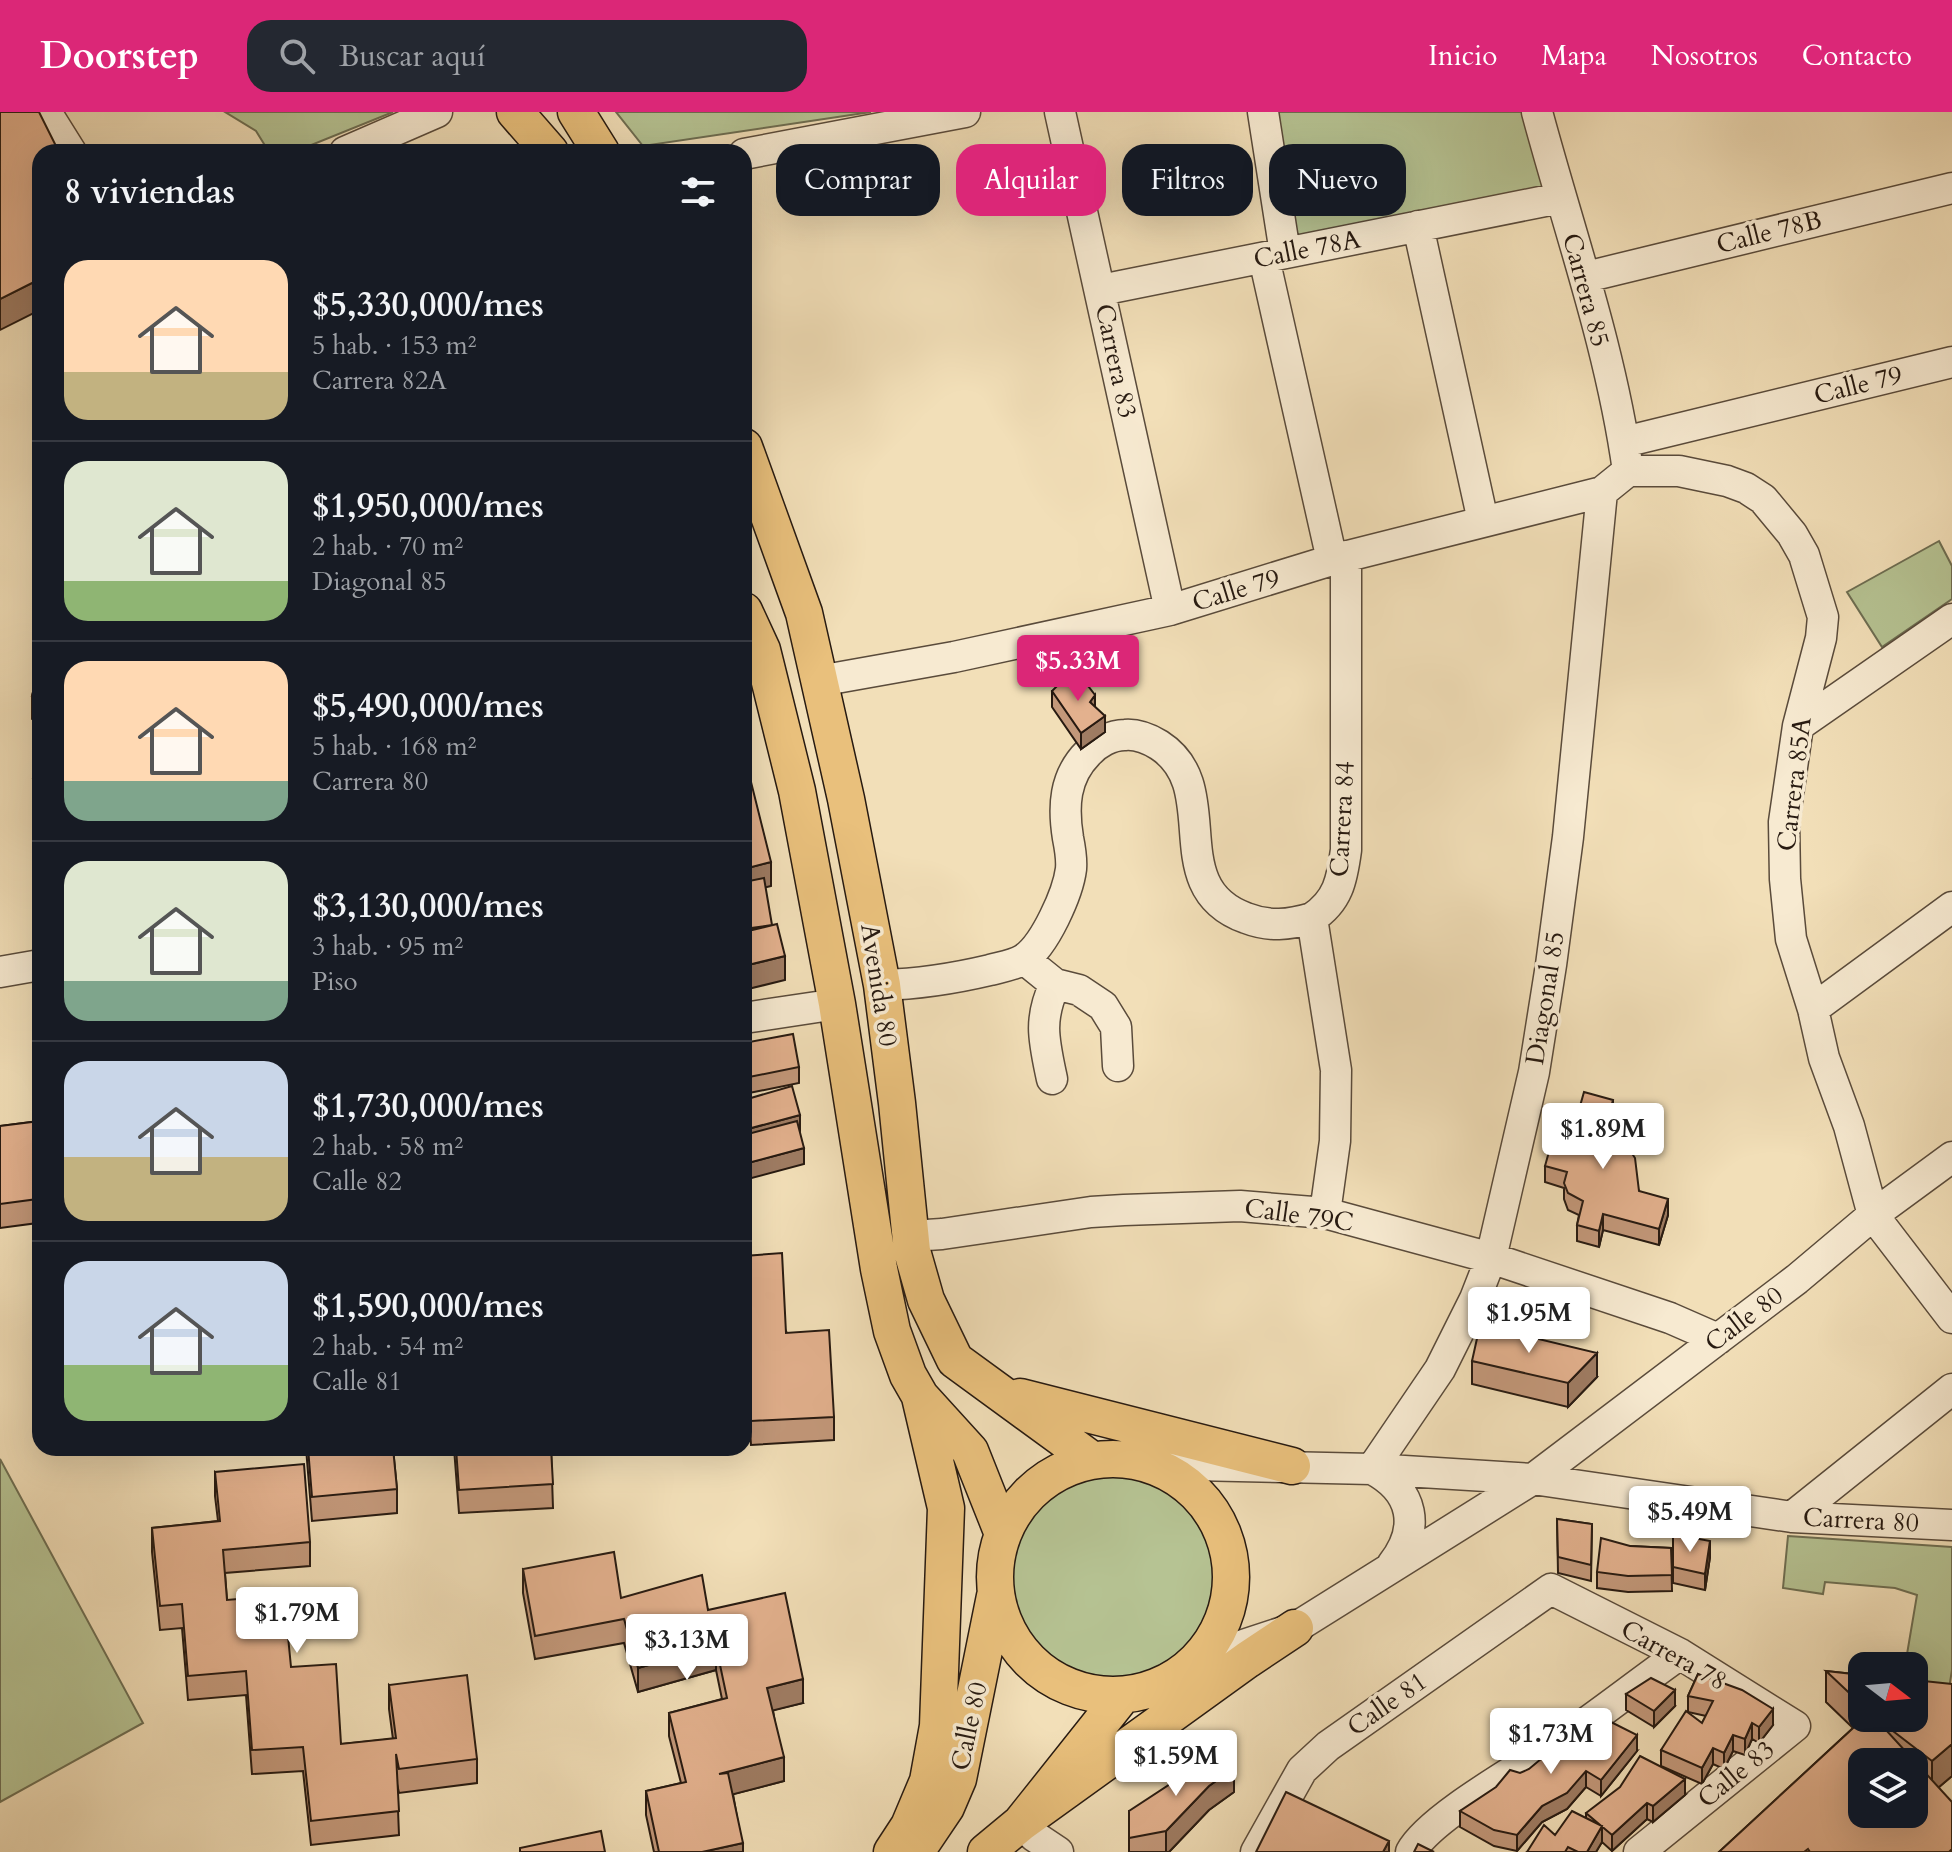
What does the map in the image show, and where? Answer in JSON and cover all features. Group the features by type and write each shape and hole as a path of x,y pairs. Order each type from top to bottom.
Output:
{"main road":[{"path":"515,112 543,144"},
{"path":"576,112 596,144"},
{"name":"Avenida 80","path":"752,469 804,613 846,799 882,985 912,1251 926,1300 955,1360 1092,1460"},
{"name":"Avenida 80","path":"752,628 762,650 791,762 837,1004 885,1300 900,1353 920,1396 970,1451 1003,1534"},
{"path":"999,1391 1156,1434 1292,1466"},
{"path":"892,1852 909,1826 928,1781 938,1726 946,1508 920,1396"},
{"path":"1111,1458 1148,1464 1170,1473 1190,1487 1207,1504 1219,1525 1228,1547 1231,1572 1230,1596 1224,1619 1213,1641 1198,1660 1176,1678 1150,1690 1122,1696 1099,1696 1077,1691 1037,1669 1021,1653 1009,1634 1000,1613 996,1591 996,1562 1003,1534 1012,1515 1038,1486 1055,1474 1092,1460 1111,1458"},
{"name":"Calle 80","path":"916,1852 946,1807 958,1779 996,1591"},
{"path":"986,1852 1021,1823 1295,1628"},
{"path":"1021,1823 1122,1696"}],"street":[{"path":"46,112 66,144"},
{"path":"363,144 437,112"},
{"path":"752,151 842,123 965,112"},
{"name":"Carrera 83","path":"1060,112 1170,610"},
{"name":"Carrera 84","path":"1263,112 1274,255 1339,558 1346,850 1343,878 1338,891 1331,903 1312,918"},
{"name":"Carrera 85","path":"1537,112 1560,198 1586,277 1626,456"},
{"name":"Calle 78B","path":"1586,277 1952,188"},
{"name":"Calle 78A","path":"1101,290 1560,198"},
{"path":"1418,226 1483,521"},
{"name":"Calle 79","path":"1626,456 1952,362"},
{"path":"1602,492 1626,456"},
{"name":"Carrera 85A","path":"1626,456 1746,488 1763,499 1792,534 1811,573 1823,617 1821,638 1798,726 1784,822 1783,851 1791,939 1873,1215 1952,1318"},
{"name":"Calle 79","path":"819,681 954,657 1170,610 1339,558 1602,492"},
{"name":"Diagonal 85","path":"1372,1469 1440,1369 1475,1299 1491,1258 1534,1072 1551,965 1568,837 1602,492"},
{"path":"1798,726 1952,619"},
{"path":"882,985 960,978 1024,959 1043,937 1060,905 1069,878 1071,862 1065,805 1073,774 1088,753 1103,742 1124,735 1136,735 1166,750 1184,774 1192,797 1198,866 1205,886 1217,901 1241,917 1263,924 1285,924 1312,918 1336,1070 1335,1141 1325,1213"},
{"path":"1813,1009 1952,907"},
{"path":"1024,959 1055,984 1079,990 1103,1006 1116,1027 1118,1066"},
{"path":"0,972 32,966"},
{"path":"1052,1079 1043,1034 1043,1015 1055,984"},
{"path":"752,1017 837,1004"},
{"name":"Calle 80","path":"1198,1660 1295,1628 1533,1479 1952,1157"},
{"name":"Calle 79C","path":"911,1236 1113,1211 1240,1206 1325,1213 1491,1258 1670,1318 1718,1339"},
{"path":"1792,1517 1952,1389"},
{"path":"1148,1464 1372,1469 1533,1479"},
{"path":"1372,1469 1387,1477 1399,1489 1407,1503 1410,1520 1409,1537 1402,1553 1385,1571"},
{"name":"Carrera 80","path":"1533,1479 1792,1517 1952,1525"},
{"name":"Carrera 78","path":"1551,1589 1680,1654 1795,1726"},
{"name":"Calle 81","path":"1256,1852 1302,1770 1328,1746 1551,1589"},
{"path":"1411,1852 1418,1839 1440,1821 1680,1654"},
{"name":"Calle 83","path":"1639,1852 1795,1726"},
{"path":"1021,1823 1058,1852"}],"green space":[{"path":"225,112 393,112 314,144 264,144 256,131"},
{"path":"616,112 871,112 656,144 641,144"},
{"path":"1256,112 1542,112 1563,197 1285,251 1278,216 1406,216 1406,144 1269,144 1269,174"},
{"path":"1939,541 1952,566 1952,599 1882,647 1847,592"},
{"path":"0,1459 143,1723 0,1802"},
{"path":"1115,1475 1154,1483 1188,1505 1210,1539 1218,1578 1210,1617 1188,1651 1154,1673 1115,1681 1076,1673 1042,1651 1020,1617 1012,1578 1020,1539 1042,1505 1076,1483"},
{"path":"1788,1536 1952,1547 1952,1670 1946,1707 1928,1708 1928,1652 1907,1652 1917,1595 1895,1588 1825,1582 1823,1594 1783,1588"}],"building":[{"path":"0,112 39,112 55,144 32,144 32,283 0,299"},
{"path":"1068,675 1074,686 1082,678 1095,695 1090,702 1105,716 1081,733 1052,691"},
{"path":"752,786 771,862 752,867"},
{"path":"764,878 772,925 752,928 752,880"},
{"path":"777,924 785,956 752,964 752,930"},
{"path":"793,1034 799,1067 752,1076 752,1042"},
{"path":"792,1086 800,1115 752,1128 752,1098"},
{"path":"1584,1092 1613,1100 1606,1126 1623,1140 1635,1158 1639,1191 1668,1199 1659,1229 1603,1214 1599,1231 1577,1225 1583,1201 1568,1193 1564,1183 1567,1172 1545,1166 1552,1141 1569,1145"},
{"path":"797,1121 804,1148 752,1162 752,1133"},
{"path":"32,1122 32,1200 0,1204 0,1126"},
{"path":"782,1253 786,1333 829,1330 834,1417 752,1421 752,1255"},
{"path":"1480,1325 1597,1353 1568,1383 1472,1361"},
{"path":"309,1456 394,1456 397,1489 312,1497"},
{"path":"457,1456 551,1456 553,1484 459,1490"},
{"path":"304,1464 310,1542 223,1550 227,1600 284,1595 291,1667 336,1664 341,1744 396,1738 389,1685 467,1675 477,1759 399,1769 396,1754 399,1811 311,1821 303,1747 252,1750 246,1671 188,1676 182,1604 160,1606 152,1528 220,1521 215,1472"},
{"path":"1557,1519 1592,1524 1591,1565 1558,1557"},
{"path":"1673,1534 1710,1541 1705,1574 1673,1567"},
{"path":"1601,1538 1630,1546 1671,1548 1672,1575 1628,1576 1597,1572"},
{"path":"614,1552 621,1598 702,1575 708,1610 785,1593 803,1679 767,1688 784,1757 719,1774 728,1773 743,1843 702,1852 659,1852 646,1791 686,1782 669,1713 727,1698 716,1646 638,1668 624,1619 535,1636 523,1569"},
{"path":"1826,1671 1848,1673 1848,1692"},
{"path":"1698,1674 1742,1690 1773,1709 1759,1727 1752,1723 1745,1739 1733,1735 1724,1753 1713,1748 1702,1768 1661,1750 1686,1711 1702,1723 1713,1701 1688,1696"},
{"path":"1651,1678 1675,1690 1654,1711 1626,1694"},
{"path":"1928,1681 1952,1684 1952,1744 1932,1761 1928,1758 1928,1748 1915,1748 1894,1732 1928,1732"},
{"path":"1595,1714 1637,1735 1601,1780 1586,1771 1567,1793 1542,1806 1517,1835 1494,1830 1460,1811 1496,1787 1510,1770 1520,1773 1529,1769"},
{"path":"1849,1732 1888,1732 1902,1748 1848,1748 1848,1828 1928,1828 1928,1776 1952,1802 1952,1849 1949,1852 1810,1852 1808,1849 1804,1852 1719,1852"},
{"path":"1222,1750 1234,1768 1209,1786 1166,1831 1129,1838 1129,1811"},
{"path":"1640,1756 1685,1779 1653,1806 1647,1803 1612,1835 1586,1813 1620,1787"},
{"path":"1286,1792 1389,1841 1383,1852 1256,1852"},
{"path":"1572,1811 1602,1826 1587,1852 1568,1847 1565,1852 1527,1852 1544,1825 1555,1835"},
{"path":"601,1831 605,1852 520,1852 520,1848"},
{"path":"1418,1844 1434,1852 1414,1852"}]}
